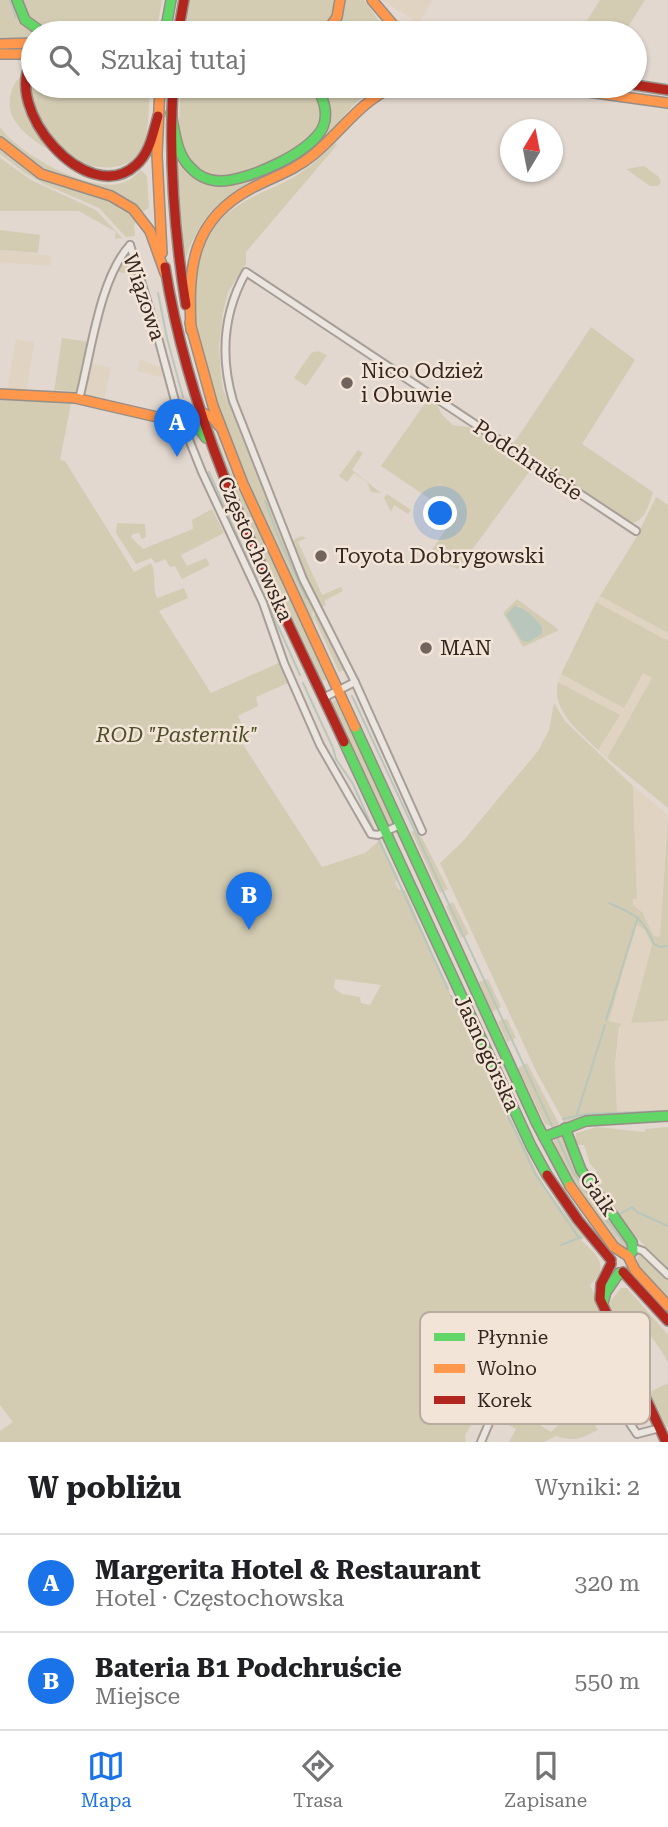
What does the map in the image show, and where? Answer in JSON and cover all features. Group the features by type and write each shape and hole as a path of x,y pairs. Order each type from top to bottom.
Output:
{"main road":[{"path":"17,0 26,21"},
{"path":"167,21 170,0"},
{"path":"180,21 184,0"},
{"path":"334,21 340,0"},
{"path":"372,0 390,21"},
{"path":"0,44 21,43"},
{"path":"0,54 21,54"},
{"path":"647,87 668,90"},
{"name":"Częstochowska","path":"159,98 158,199 165,273 179,345 198,413 221,477 385,832"},
{"name":"Częstochowska","path":"172,98 174,219 191,330 220,428 248,496 400,825"},
{"path":"171,113 179,149 187,164 208,179 228,181 294,156 313,143 321,129 325,112 323,98"},
{"path":"191,330 191,264 200,238 211,220 237,196 306,161 360,106 371,98"},
{"path":"632,98 668,103"},
{"path":"58,164 78,172 105,177 127,173 145,155 158,116"},
{"path":"0,142 47,176 114,197 130,206 152,234 165,273"},
{"path":"0,394 79,399 170,420 182,420 197,426 206,438"},
{"path":"182,420 198,413 211,417 220,428"},
{"name":"Jasnogórska","path":"400,825 544,1137 581,1204 628,1255 668,1306"},
{"name":"Jasnogórska","path":"385,832 542,1167 588,1236 621,1273"},
{"path":"458,990 473,984"},
{"path":"544,1137 586,1121 668,1116"},
{"name":"Gaik","path":"565,1128 581,1170 628,1255"},
{"path":"603,1304 606,1292 621,1273 628,1255 615,1255 599,1292 603,1304 607,1312"},
{"path":"621,1273 668,1321"},
{"path":"650,1406 666,1442"}],"street":[{"name":"Wiązowa","path":"79,399 104,298 115,266 130,245 182,420"},
{"name":"Podchruście","path":"355,682 303,579 228,386 225,332 234,297 246,272 636,531"},
{"path":"182,420 214,498 263,603 284,663 323,750 370,834 378,835 400,825"},
{"path":"323,698 355,682 422,831"},
{"path":"628,1255 643,1251 668,1275"},
{"path":"481,1442 489,1424"},
{"path":"636,1438 660,1428"}],"shaded area":[{"path":"383,0 433,0 419,21 415,21"},
{"path":"0,250 52,256 50,266 0,262"},
{"path":"16,339 34,342 27,391 7,389"},
{"path":"140,360 163,368 165,378 137,371"},
{"path":"91,364 111,368 104,401 84,396"},
{"path":"600,596 668,633 668,641 596,602"},
{"path":"514,606 533,616 542,626 542,634 528,642 521,640 506,615"},
{"path":"643,673 652,678 607,758 598,750 619,715 558,682 561,674 623,707"},
{"path":"633,786 667,814 660,937 654,936 642,912 633,905 633,899 637,898"},
{"path":"636,923 645,930 652,945 631,1022 668,1021 668,1112 617,1115 615,1065 621,1024 609,1021"}],"green space":[{"path":"0,0 13,0 26,21 21,21 21,38 0,38"},
{"path":"19,0 162,0 158,21 30,21"},
{"path":"190,0 335,0 333,15 329,21 186,21"},
{"path":"345,0 364,0 379,21 337,21"},
{"path":"600,0 645,0 632,21 587,21"},
{"path":"21,76 21,98 150,98 147,131 142,147 126,164 110,167 92,166 55,153 24,132 15,121 10,99"},
{"path":"181,98 317,98 319,103 320,117 316,129 298,148 226,177 205,173 187,160 181,144"},
{"path":"322,98 362,98 312,153 245,187 220,203 201,226 185,260 177,165 181,164 215,184 320,140"},
{"path":"0,127 22,148 71,176 104,184 118,184 131,179 141,170 147,176 149,208 142,212 45,170 0,136"},
{"path":"335,143 337,145 246,252 246,264 228,292 219,346 223,389 280,534 314,609 312,615 315,623 308,614 266,523 227,431 198,332 194,296 200,258 210,234 225,215 243,202 300,173"},
{"path":"0,145 14,158 104,197 138,218 134,225 135,236 126,237 99,208 25,173 0,154"},
{"path":"0,158 31,180 96,210 122,238 115,239 116,232 79,211 0,211"},
{"path":"644,166 659,177 661,182 658,186 650,186 626,169"},
{"path":"0,230 40,235 38,253 0,250"},
{"path":"127,252 130,253 144,297 140,300 129,274 115,271"},
{"path":"591,327 635,360 582,444 653,492 644,514 637,522 625,523 512,446"},
{"path":"62,338 90,342 77,392 54,392"},
{"path":"318,351 327,355 306,386 294,378 311,353"},
{"name":"ROD \"Pasternik\"","path":"0,398 71,403 60,460 65,461 134,572 151,563 157,598 184,588 188,598 159,611 211,693 281,662 288,683 256,697 258,706 238,716 243,727 235,732 322,867 365,853 380,840 398,877 395,882 399,890 405,890 445,983 537,1173 584,1238 581,1240 599,1261 600,1272 590,1285 603,1312 420,1312 420,1424 472,1424 465,1435 466,1442 0,1442 0,1431 13,1422 0,1405","holes":["335,979 381,985 370,1005 361,1003 360,997 342,994 334,988"]},
{"path":"428,399 437,404 442,415 453,425 469,427 532,468 458,569 427,557 455,516 381,466"},
{"path":"204,418 208,418 212,424 227,464 328,679 322,681 246,518"},
{"path":"358,450 363,453 352,470 381,493 371,492 367,482 354,473 347,482 339,476"},
{"path":"387,494 411,510 408,514 394,505 391,512 384,498"},
{"path":"656,497 668,505 668,633 600,596 636,538"},
{"path":"212,509 224,533 181,555 187,566 206,558 210,565 182,579 175,566 170,567 165,559 156,563 151,558 136,564 116,533 117,523 145,524 146,537 142,539 139,533 131,537 143,549 193,529 192,520"},
{"path":"302,536 306,538 298,542 322,595 341,587 343,591 324,601 326,605 321,607 292,544"},
{"path":"517,599 559,630 523,647 503,613","holes":["519,606 542,626 521,640 506,615"]},
{"path":"596,602 668,641 668,808 607,758 652,678 643,673 624,708 561,674"},
{"path":"315,610 346,670 339,672 314,617"},
{"path":"558,682 620,715 598,750 563,712 557,693"},
{"path":"334,700 339,702 393,819 393,823 387,827 331,705"},
{"path":"554,703 565,721 633,786 637,899 633,899 633,905 642,912 654,936 660,937 668,815 668,1021 631,1023 652,945 645,930 636,924 609,1021 622,1024 619,1028 615,1065 617,1115 588,1117 568,1123 564,1122 537,1073 440,863 463,841 538,751 549,730"},
{"path":"411,831 420,834 448,889 440,893"},
{"path":"453,902 469,934 461,938 446,906"},
{"path":"488,979 501,1007 492,1012 479,982"},
{"path":"507,1019 516,1038 507,1042 498,1021"},
{"path":"527,1063 559,1124 555,1128 545,1124 518,1068"},
{"path":"597,1127 644,1132 646,1129 668,1127 668,1271 620,1219 593,1177 597,1171 590,1164 584,1145 575,1145 576,1133"},
{"path":"561,1133 596,1201 627,1242 628,1248 620,1245 611,1236 569,1174 555,1145 554,1136"},
{"path":"641,1254 668,1278 668,1298 639,1266 637,1257"},
{"path":"621,1288 627,1288 648,1312 612,1312 609,1303"},
{"path":"650,1314 668,1335 668,1362 660,1349 651,1337"},
{"path":"668,1383 668,1426 664,1428 650,1397 650,1392"},
{"path":"507,1424 538,1424 551,1432 559,1424 595,1424 598,1430 577,1439 556,1436 544,1442 509,1442 516,1429"}],"waterway":[{"path":"10,0 16,18"},
{"path":"158,293 183,397"},
{"path":"209,472 300,675"},
{"path":"265,501 306,598"},
{"path":"303,683 336,759 353,784 374,831"},
{"path":"352,696 553,1128"},
{"path":"379,840 448,989"},
{"path":"609,903 637,918 654,944 660,947 668,946"},
{"path":"606,1020 638,917"},
{"path":"451,996 536,1175 579,1238"},
{"path":"577,1114 605,1025"},
{"path":"563,1119 586,1114 668,1111"},
{"path":"557,1137 573,1172 608,1223"},
{"path":"618,1215 632,1207 668,1226"},
{"path":"608,1222 626,1245"},
{"path":"561,1245 581,1237"}],"traffic: fast":[{"path":"17,0 26,21"},
{"path":"167,21 171,0"},
{"path":"171,113 179,149 191,168 208,179 232,180 277,164 316,137 323,127 325,117 322,98"},
{"path":"182,420 197,426 206,438"},
{"path":"355,727 537,1124 570,1186"},
{"path":"344,742 531,1146 547,1175"},
{"path":"544,1137 586,1121 668,1116"},
{"path":"565,1128 581,1170 632,1242 633,1251 628,1256"},
{"path":"603,1303 606,1292 619,1273"}],"traffic: slow":[{"path":"334,21 340,0"},
{"path":"372,0 390,21"},
{"path":"0,44 21,43"},
{"path":"0,54 21,54"},
{"path":"159,98 157,155 162,253"},
{"path":"191,330 193,266 205,231 216,215 252,188 306,160 375,98"},
{"path":"632,98 668,103"},
{"path":"0,142 41,174 111,196 133,209 150,231 165,273"},
{"path":"190,323 213,406 243,484 355,727"},
{"path":"0,394 75,398 170,420 182,420 203,413 213,418 219,426"},
{"path":"570,1186 614,1247 628,1256 635,1270 668,1306"}],"traffic: jam":[{"path":"180,21 184,0"},
{"path":"647,87 668,90"},
{"path":"28,98 38,125 54,147 73,164 95,174 116,175 136,165 148,149 158,116"},
{"path":"173,98 174,196 186,305"},
{"path":"165,267 177,330 194,392 215,452 263,569 344,742"},
{"path":"547,1175 578,1220 611,1260"},
{"path":"606,1312 600,1299 601,1284 611,1264"},
{"path":"623,1272 668,1321"},
{"path":"650,1407 666,1442"}],"place":[{"name":"Nico Odzież i Obuwie","path":"347,383"},
{"name":"Margerita Hotel & Restaurant","path":"177,457"},
{"name":"Toyota Dobrygowski","path":"321,556"},
{"name":"MAN","path":"426,648"},
{"name":"Bateria B1 Podchruście","path":"249,930"}]}
